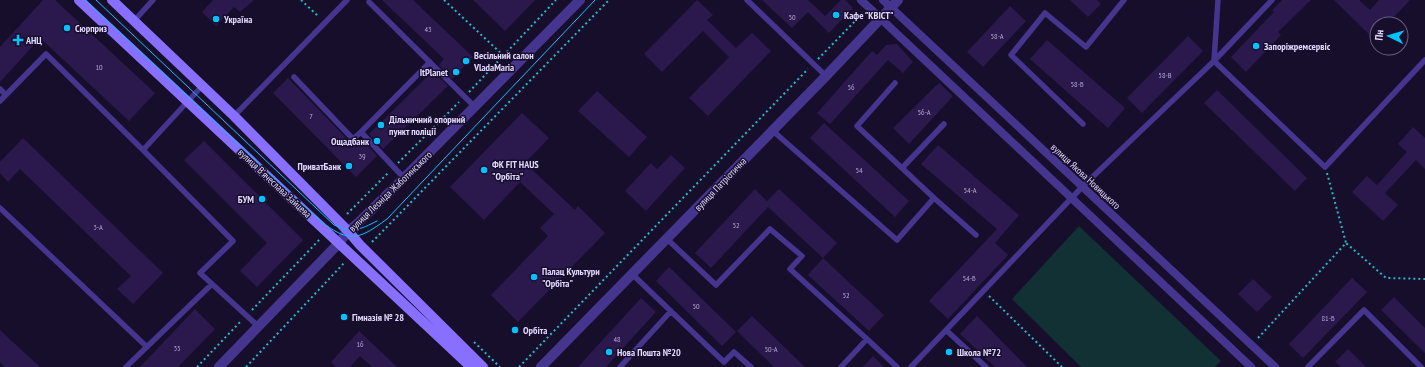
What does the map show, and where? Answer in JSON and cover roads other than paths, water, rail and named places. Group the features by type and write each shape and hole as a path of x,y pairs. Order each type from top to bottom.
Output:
{"main road":[{"name":"вулиця Вʼячеслава Зайцева","path":"79,0 471,367"},
{"name":"вулиця Вʼячеслава Зайцева","path":"112,0 234,116 360,245 483,367"}],"street":[{"name":"вулиця Леоніда Жаботинського","path":"219,367 339,243 348,231 404,178 580,0"},
{"path":"861,0 881,17 1071,198 1252,367"},
{"name":"вулиця Якова Новицького","path":"883,0 894,4 1274,367"},
{"name":"вулиця Патріотична","path":"541,367 773,131 894,4"}],"lane":[{"path":"134,21 153,0"},
{"path":"234,116 347,0"},
{"path":"747,0 826,76"},
{"path":"1083,124 1011,55 1045,13 1086,47 1124,0"},
{"path":"1214,62 1218,0"},
{"path":"911,367 1071,198 1214,62 1272,0"},
{"path":"369,2 475,106"},
{"path":"0,101 46,54 233,241 200,273 258,326"},
{"path":"1214,62 1325,167 1425,60"},
{"path":"294,77 353,139 430,62"},
{"path":"895,84 857,126 976,235"},
{"path":"143,150 202,86"},
{"path":"0,89 6,95"},
{"path":"902,168 944,124"},
{"path":"773,131 897,240 934,198"},
{"path":"361,132 404,178"},
{"path":"0,208 147,347"},
{"path":"667,239 716,285 770,228 802,256 790,269 897,367"},
{"path":"632,274 724,362 734,352 751,367"},
{"path":"126,367 212,284"},
{"path":"1308,367 1364,310 1421,367"},
{"path":"620,367 670,311"},
{"path":"947,330 986,367"},
{"path":"841,367 867,339"}],"tram line":[{"path":"85,0 319,220 338,233 346,236 360,235 368,232 387,219 595,0"},
{"path":"96,0 334,225 352,230 366,227 377,221"}],"place":[{"name":"Кафе \"КВІСТ\"","path":"836,15"},
{"name":"Україна","path":"216,19"},
{"name":"Сюрприз","path":"67,28"},
{"name":"АНЦ","path":"18,40"},
{"name":"Запоріжремсервіс","path":"1256,46"},
{"name":"Весільний салон VladaMaria","path":"466,61"},
{"name":"ItPlanet","path":"456,72"},
{"name":"Дільничний опорний пункт поліції","path":"381,125"},
{"name":"Ощадбанк","path":"377,141"},
{"name":"ПриватБанк","path":"349,166"},
{"name":"ФК FIT HAUS \"Орбіта\"","path":"484,170"},
{"name":"БУМ","path":"262,199"},
{"name":"Палац Культури \"Орбіта\"","path":"534,277"},
{"name":"Гімназія № 28","path":"344,317"},
{"name":"Орбіта","path":"515,330"},
{"name":"Нова Пошта №20","path":"609,352"},
{"name":"Школа №72","path":"949,352"}]}
